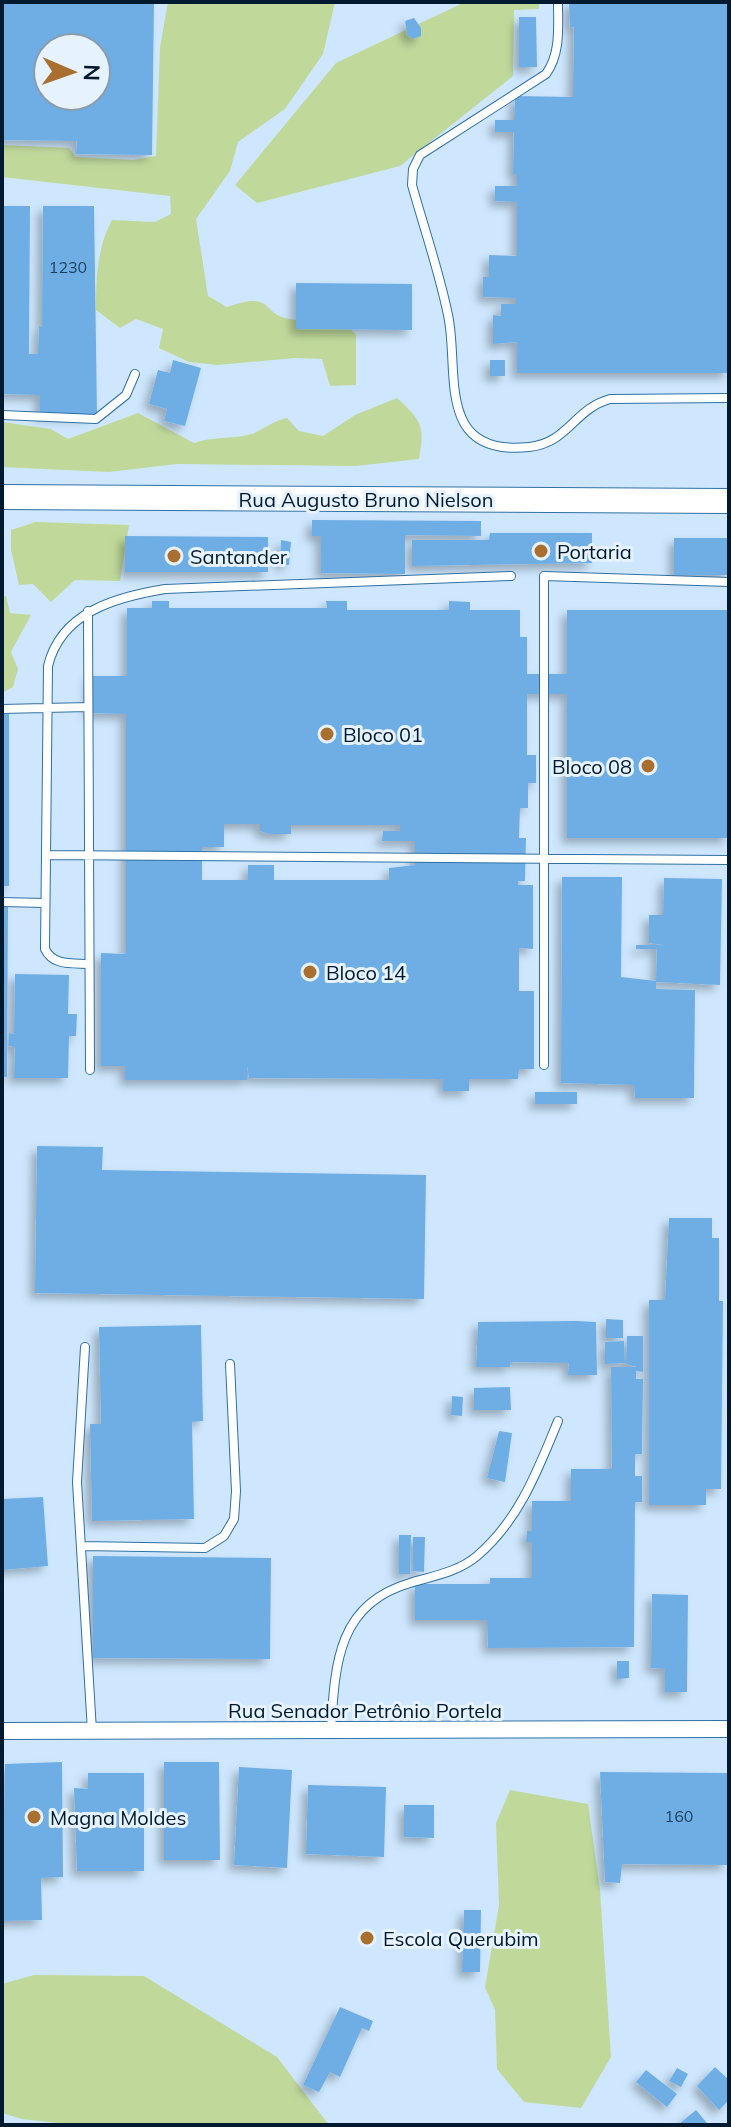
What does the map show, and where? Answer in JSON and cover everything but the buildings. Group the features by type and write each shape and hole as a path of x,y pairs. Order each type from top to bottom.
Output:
{"main road":[{"name":"Rua Augusto Bruno Nielson","path":"2,497 729,501"}],"street":[{"name":"Rua Senador Petrônio Portela","path":"2,1731 729,1729"}],"lane":[{"path":"558,2 558,42 554,63 546,74 420,155 413,169 412,185 449,317 451,376 457,412 476,434 495,446 529,447 557,440 591,404 610,399 729,398"},
{"path":"2,415 96,419 126,395 135,374"},
{"path":"89,964 49,958 45,949 48,666 53,644 88,611 132,594 165,589 511,576"},
{"path":"544,1065 544,576 729,582"},
{"path":"88,611 90,1070"},
{"path":"2,709 88,707"},
{"path":"46,855 729,860"},
{"path":"2,902 45,903"},
{"path":"85,1347 77,1482 92,1731"},
{"path":"81,1546 205,1548 224,1536 234,1519 236,1491 230,1364"},
{"path":"331,1730 342,1640 360,1612 383,1591 450,1571 475,1558 506,1529 531,1487 558,1421"}],"green space":[{"path":"168,2 335,2 323,54 285,109 238,142 230,171 196,219 208,296 227,307 243,302 260,302 274,313 290,319 341,318 356,335 356,385 330,386 322,359 295,358 217,365 189,362 159,348 163,329 136,319 120,328 96,310 98,264 107,230 112,220 155,222 171,214 170,196 2,177 2,145 69,148 76,157 133,160 156,156 160,47"},
{"path":"465,2 539,2 539,9 514,10 513,76 400,166 257,203 235,185 336,63"},
{"path":"397,398 420,425 422,439 419,459 356,466 177,464 109,472 2,467 2,422 51,429 68,439 138,413 194,443 252,434 287,418 299,431 323,436 355,415"},
{"path":"36,522 129,525 120,581 75,580 51,602 33,584 19,585 11,550 11,530"},
{"path":"6,596 10,613 31,615 11,652 18,669 13,687 2,693 2,597"},
{"path":"510,1790 588,1804 600,1890 611,2057 581,2108 524,2102 497,2069 495,2010 485,1987 499,1905 496,1823"},
{"path":"34,1975 144,1976 277,2057 329,2125 75,2125 22,2119 2,2113 2,1984"}],"place":[{"name":"Portaria","path":"541,551"},
{"name":"Santander","path":"174,556"},
{"name":"Bloco 01","path":"327,734"},
{"name":"Bloco 08","path":"648,766"},
{"name":"Bloco 14","path":"310,972"},
{"name":"Magna Moldes","path":"34,1817"},
{"name":"Escola Querubim","path":"367,1938"}]}
